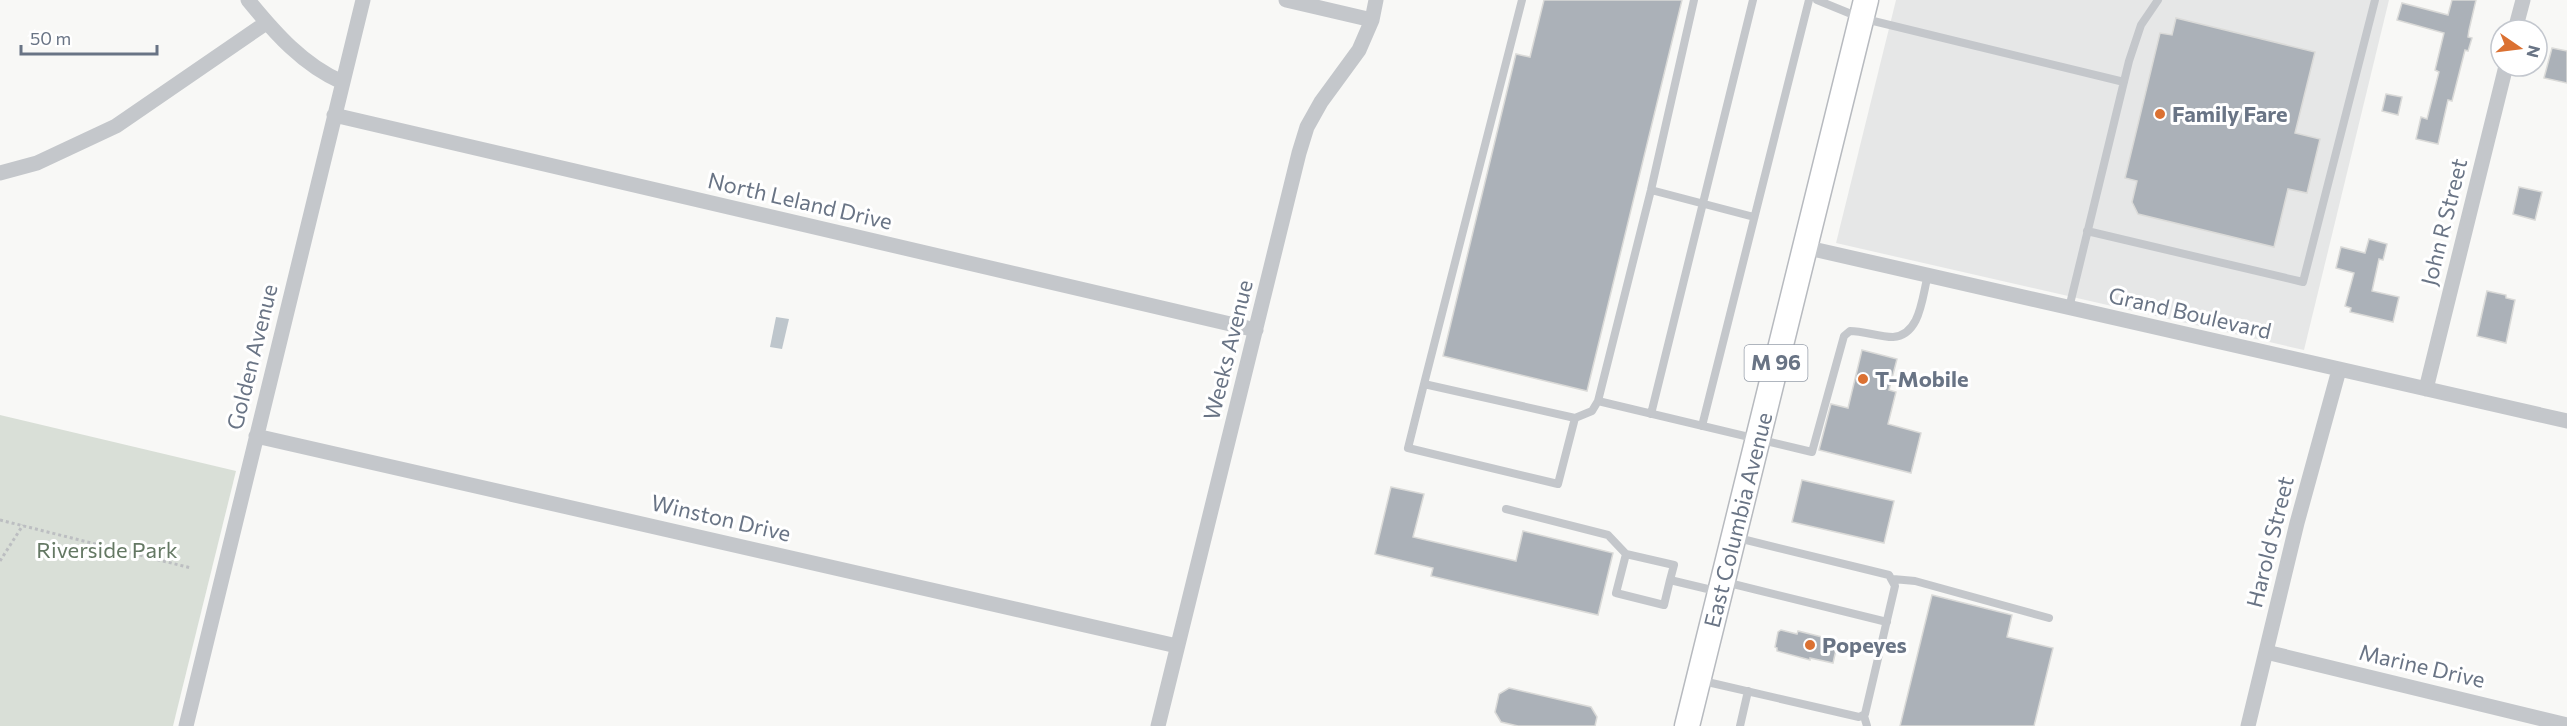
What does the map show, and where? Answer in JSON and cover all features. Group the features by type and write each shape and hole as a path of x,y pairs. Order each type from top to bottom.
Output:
{"main road":[{"name":"East Columbia Avenue","path":"1687,726 1864,9"}],"street":[{"path":"248,0 266,23 308,64 342,82"},
{"name":"Golden Avenue","path":"186,726 363,0"},
{"path":"1286,0 1372,20"},
{"name":"Weeks Avenue","path":"1158,726 1307,127 1321,102 1359,50 1372,20 1376,0"},
{"path":"2518,18 2523,0"},
{"path":"0,173 36,163 116,126 266,23"},
{"name":"John R Street","path":"2426,389 2503,78"},
{"name":"North Leland Drive","path":"334,115 1256,330"},
{"name":"Grand Boulevard","path":"1804,246 2567,422"},
{"name":"Harold Street","path":"2248,726 2297,523 2340,370"},
{"name":"Winston Drive","path":"255,436 1177,646"},
{"name":"Marine Drive","path":"2266,652 2567,725"}],"lane":[{"path":"1522,0 1407,448 1558,484 1575,418"},
{"path":"1424,384 1575,418 1592,411 1598,401 1652,190 1694,0"},
{"path":"1651,414 1753,0"},
{"path":"1702,426 1809,0"},
{"path":"1817,0 1864,9 2124,82"},
{"path":"2069,308 2124,82 2141,25 2158,0"},
{"path":"2087,231 2302,282 2373,0"},
{"path":"1652,190 1754,217"},
{"path":"1598,401 1812,452 1844,336 1850,331 1893,337 1907,332 1915,325 1928,275"},
{"path":"1506,509 1608,535 1626,554 1674,565 1664,605 1616,593 1626,554"},
{"path":"1734,537 1889,575 1893,579 1895,586 1864,716 1867,726"},
{"path":"1893,579 1916,581 2049,618"},
{"path":"1670,580 1721,587 1887,622"},
{"path":"1698,680 1859,717 1864,716"},
{"path":"1740,726 1748,691"}],"path":[{"path":"0,520 191,568"},
{"path":"0,561 23,525"}],"shaded area":[{"path":"1896,0 2389,0 2304,350 1836,243"},
{"path":"776,317 789,319 782,349 770,347"}],"green space":[{"name":"Riverside Park","path":"0,415 236,471 173,726 0,726"}],"building":[{"path":"1544,0 1682,0 1587,391 1443,356 1516,54 1530,57"},
{"path":"2452,0 2476,0 2468,37 2472,38 2468,51 2465,50 2452,101 2448,100 2438,144 2416,139 2421,117 2427,119 2439,72 2435,70 2444,33 2397,20 2402,3 2448,15"},
{"path":"2176,18 2315,52 2295,133 2320,139 2307,193 2288,189 2274,247 2138,214 2132,202 2137,181 2125,178 2160,33 2172,35"},
{"path":"2552,48 2567,51 2567,83 2544,78 2549,78 2549,59"},
{"path":"2386,94 2402,97 2398,115 2382,111"},
{"path":"2519,187 2542,192 2535,220 2513,214"},
{"path":"2369,239 2387,244 2383,260 2379,259 2372,291 2399,297 2393,322 2350,312 2351,308 2345,306 2354,273 2336,268 2341,247 2365,253"},
{"path":"2487,291 2506,295 2506,298 2515,300 2506,343 2477,336"},
{"path":"1862,350 1897,359 1889,390 1896,392 1888,424 1921,433 1911,473 1819,450 1831,404 1848,408"},
{"path":"1802,480 1894,501 1884,543 1792,522"},
{"path":"1391,487 1424,494 1413,537 1516,561 1523,531 1613,553 1598,615 1431,576 1433,568 1375,554"},
{"path":"1932,595 2012,615 2007,637 2053,648 2034,726 1900,726"},
{"name":"Popeyes","path":"1781,630 1797,634 1798,631 1838,641 1833,663 1810,658 1810,660 1777,651 1775,647 1778,632"},
{"path":"1509,688 1591,707 1597,717 1595,726 1518,726 1501,722 1495,712 1499,694"}],"place":[{"name":"Family Fare","path":"2160,114"},
{"name":"T-Mobile","path":"1863,379"},
{"name":"Popeyes","path":"1810,645"}]}
